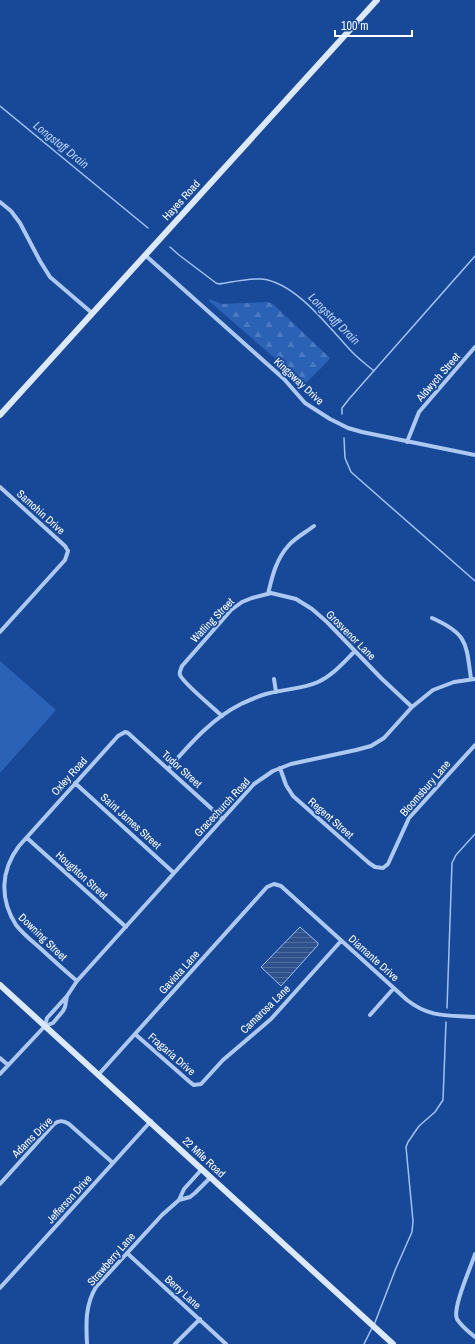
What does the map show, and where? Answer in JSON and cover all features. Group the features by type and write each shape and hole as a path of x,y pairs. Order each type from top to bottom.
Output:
{"main road":[{"name":"Hayes Road","path":"0,415 377,0"},
{"name":"22 Mile Road","path":"0,985 394,1344"}],"street":[{"path":"1,203 11,211 20,223 50,277 92,313"},
{"name":"Kingsway Drive","path":"145,255 278,374 305,403 313,409 348,428 407,442 475,455"},
{"name":"Aldwych Street","path":"407,442 419,412 475,347"},
{"name":"Samohin Drive","path":"0,487 65,546 68,551 65,560 0,632"},
{"path":"268,594 275,567 289,545 314,526"},
{"name":"Grosvenor Lane","path":"268,594 271,593 291,597 301,602 327,622 381,678 412,707"},
{"name":"Watling Street","path":"222,716 180,676 182,666 231,610 247,600 268,594"},
{"path":"432,618 455,630 463,640 473,679"},
{"path":"168,769 199,734 222,716 243,703 263,695 318,682 330,675 355,651"},
{"path":"274,679 276,692"},
{"name":"Gracechurch Road","path":"45,1026 47,1018 67,996 77,981 254,784 269,773 291,764 371,746 384,738 412,707 433,690 454,682 473,679"},
{"name":"Oxley Road","path":"26,838 118,736 125,732 128,733"},
{"name":"Tudor Street","path":"128,733 223,819"},
{"name":"Bloomsbury Lane","path":"383,868 388,864 409,818 475,745"},
{"name":"Regent Street","path":"280,768 292,796 369,863 375,867 383,868"},
{"name":"Saint James Street","path":"75,783 174,873"},
{"name":"Houghton Street","path":"26,838 126,927"},
{"name":"Downing Street","path":"26,838 11,857 5,869 2,886 4,905 18,928 77,981"},
{"name":"Diamante Drive","path":"274,884 281,886 412,1004 428,1013 475,1017"},
{"name":"Gaviota Lane","path":"99,1074 267,887 274,884"},
{"name":"Camarosa Lane","path":"197,1085 203,1082 229,1054 271,1019 342,941"},
{"path":"370,1015 394,988"},
{"name":"Gracechurch Road","path":"45,1026 53,1023 63,1011 67,996"},
{"path":"0,1074 45,1026"},
{"name":"Fragaria Drive","path":"135,1034 191,1083 197,1085"},
{"path":"0,1058 8,1065"},
{"name":"Adams Drive","path":"0,1184 54,1124 61,1121 69,1124 113,1163"},
{"name":"Jefferson Drive","path":"0,1288 151,1122"},
{"name":"Strawberry Lane","path":"87,1344 86,1317 92,1296 100,1283 162,1215 179,1200 184,1189 202,1169"},
{"name":"Strawberry Lane","path":"179,1200 190,1197 210,1177"},
{"name":"Berry Lane","path":"127,1253 226,1344"},
{"path":"475,1254 464,1282 456,1310 456,1318 475,1337"},
{"path":"176,1344 200,1319"}],"green space":[{"path":"209,299 222,304 268,302 273,304 330,358 302,386 278,361 209,301"},
{"path":"0,661 56,710 0,773"}],"shaded area":[{"path":"300,927 318,943 318,945 281,986 261,967"}],"waterway":[{"name":"Longstaff Drain","path":"0,106 148,228"},
{"name":"Longstaff Drain","path":"170,247 216,283 219,284 262,279 275,282 288,289 312,308 353,353 374,371"},
{"path":"342,414 342,408 349,399 475,256"},
{"path":"344,438 345,458 351,472 475,581"},
{"path":"447,1008 452,863 456,855 475,834"},
{"path":"374,1325 412,1232 413,1221 406,1147 419,1126 435,1112 443,1100 446,1022"},
{"path":"364,1344 372,1328"}]}
